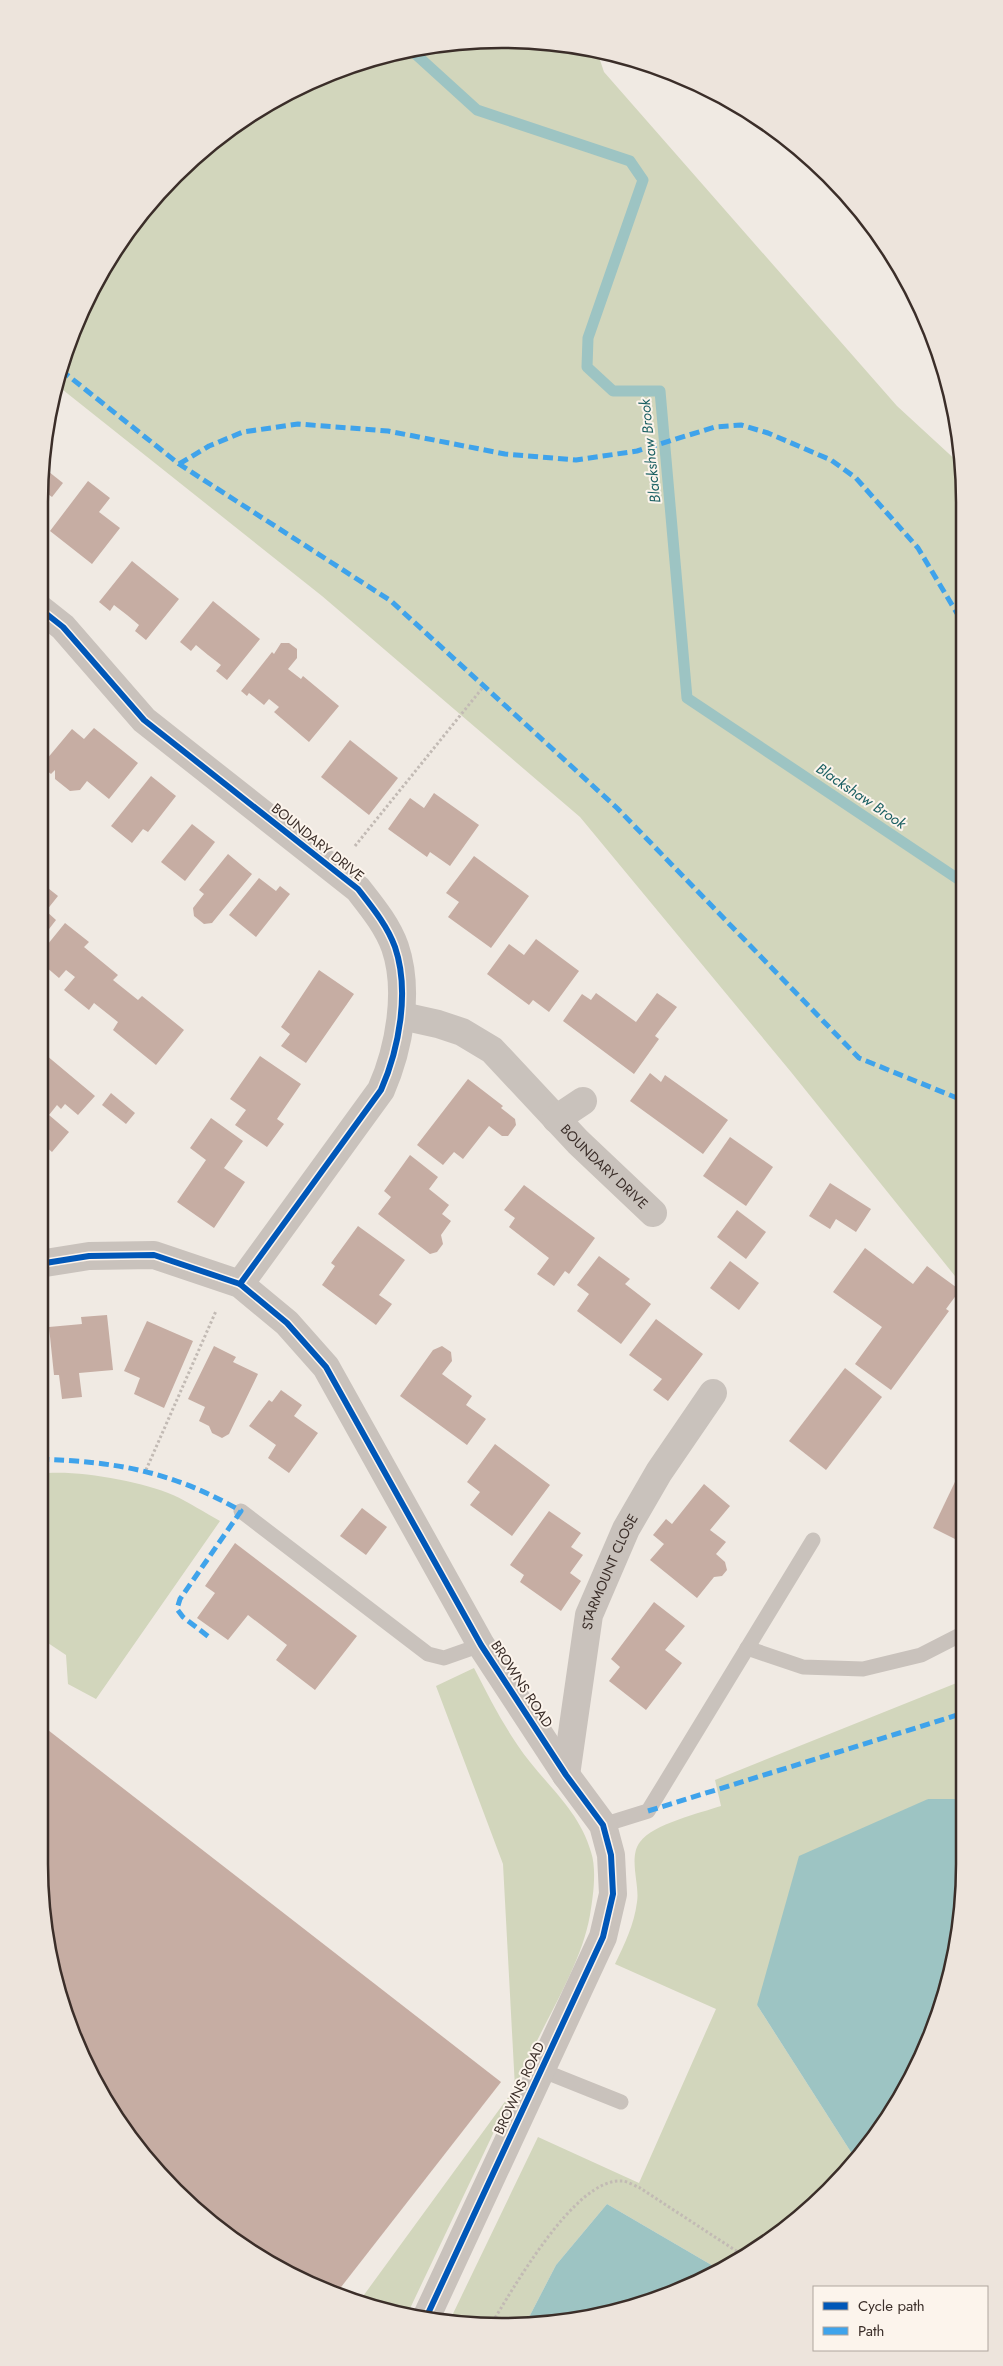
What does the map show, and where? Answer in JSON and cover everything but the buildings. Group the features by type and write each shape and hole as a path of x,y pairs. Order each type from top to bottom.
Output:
{"street":[{"name":"BOUNDARY DRIVE","path":"48,615 62,627 144,720 358,889 379,917 395,948 399,972 402,1016 390,1070 381,1090 234,1282"},
{"name":"BOUNDARY DRIVE","path":"402,1016 438,1024 462,1032 492,1050 556,1119 653,1213"},
{"name":"BOUNDARY DRIVE","path":"556,1119 583,1101"},
{"name":"BROWNS ROAD","path":"48,1263 89,1256 154,1255 234,1282 287,1323 326,1367 481,1645 566,1775 603,1825 611,1855 613,1894 603,1937 428,2313"},
{"name":"STARMOUNT CLOSE","path":"566,1775 589,1615 626,1529 658,1472 713,1392"}],"lane":[{"path":"241,1511 428,1654 444,1658 481,1645"},
{"path":"603,1825 648,1811 813,1540"},
{"path":"747,1648 804,1667 863,1669 921,1655 956,1637"},
{"path":"541,2070 621,2102"}],"path":[{"path":"336,870 484,686"},
{"path":"146,1470 234,1282"},
{"path":"495,2318 550,2232 602,2185 622,2181 640,2188 738,2252"}],"green space":[{"path":"472,48 531,48 599,58 604,72 897,406 954,458 956,502 956,1277 791,1072 580,817 322,596 62,389 82,328 94,301 108,274 141,225 180,180 225,141 249,124 301,94 328,82 384,63 442,51"},
{"path":"48,1473 70,1473 107,1477 143,1485 173,1495 220,1521 96,1699 68,1684 66,1655 48,1643"},
{"path":"474,1668 514,1740 580,1826 591,1852 594,1867 590,1915 580,1950 566,1984 515,2087 503,1864 436,1686"},
{"path":"956,1683 956,1799 928,1799 757,2005 852,2153 823,2186 778,2225 754,2242 713,2266 607,2204 556,2265 529,2318 452,2316 538,2137 639,2183 716,2009 615,1964 629,1934 636,1910 635,1855 640,1842 655,1830 721,1806 715,1780"},
{"path":"514,2089 410,2309 363,2296"}],"water":[{"path":"928,1799 956,1799 955,1894 952,1924 940,1982 921,2038 909,2065 879,2117 852,2153 757,2005 799,1856"},
{"path":"607,2204 713,2266 675,2284 619,2303 561,2315 529,2318 556,2265"}],"waterway":[{"name":"Blackshaw Brook","path":"417,55 477,110 630,161 643,180 588,338 587,367 613,391 660,391 687,698 956,878"}],"marked path":[{"path":"66,374 179,464 391,601 617,808 859,1058 956,1098"},
{"path":"179,464 209,446 243,432 298,424 388,431 505,454 576,460 637,451 715,427 741,425 768,433 831,460 856,478 918,548 956,612"},
{"path":"48,1459 119,1466 143,1471 191,1486 241,1511 180,1599 177,1609 183,1617 209,1637"},
{"path":"648,1811 956,1715"}],"cycle path":[{"path":"48,615 63,627 144,720 358,889 374,909 395,947 402,982 402,1001 393,1057 381,1090 240,1284"},
{"path":"48,1263 89,1256 154,1255 240,1284 287,1323 326,1367 481,1645 566,1775 603,1825 611,1855 613,1894 603,1937 428,2313"}]}
